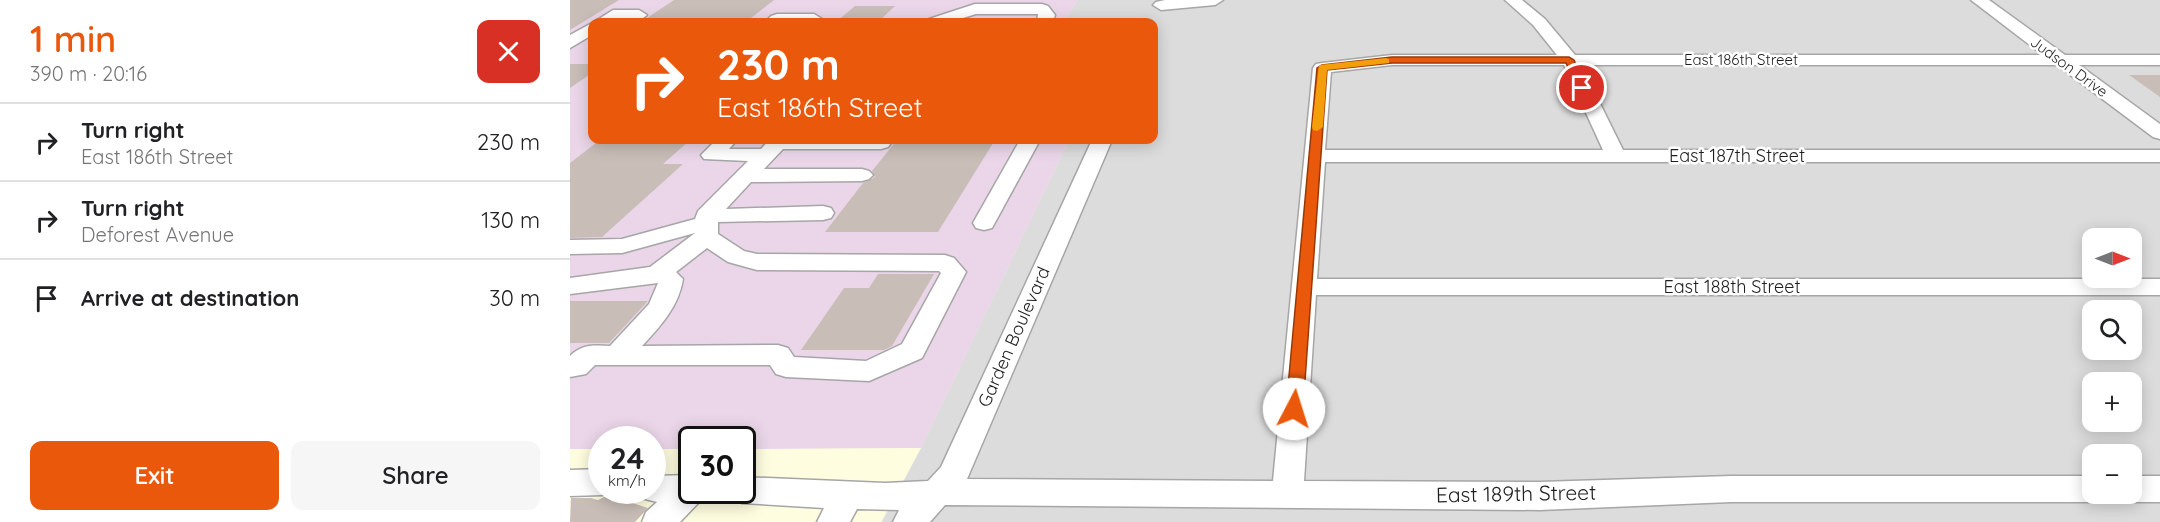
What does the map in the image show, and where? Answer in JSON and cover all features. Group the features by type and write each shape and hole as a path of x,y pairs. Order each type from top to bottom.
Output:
{"street":[{"path":"1155,18 1162,2 1215,0"},
{"path":"1513,0 1539,22 1569,60 1616,156"},
{"name":"Judson Drive","path":"1979,0 2160,133"},
{"path":"947,18 975,9 1042,9 1047,15 1046,18"},
{"path":"608,18 613,15 639,15 634,18"},
{"path":"570,45 588,31"},
{"path":"570,45 588,47"},
{"name":"East 186th Street","path":"1315,156 1322,68 1392,60 2160,60"},
{"path":"723,144 711,155 775,146 846,144"},
{"path":"984,223 1028,144"},
{"name":"Garden Boulevard","path":"909,522 953,476 1099,144"},
{"path":"657,274 706,225 745,176 775,146"},
{"path":"1287,495 1315,156"},
{"name":"East 187th Street","path":"1315,156 2160,156"},
{"path":"745,176 862,175"},
{"path":"570,247 622,246 706,225 823,213"},
{"path":"570,367 576,367 588,355 778,355 786,367 869,371 912,351 954,272 945,263 757,262 736,257 706,225"},
{"path":"570,286 657,274 671,279 671,290 645,325 616,356"},
{"name":"East 188th Street","path":"1304,287 2160,287"},
{"path":"570,483 588,482"},
{"name":"East 189th Street","path":"756,493 840,508 902,496 940,492 1540,496 1731,489 2082,489"},
{"path":"2142,489 2160,489"},
{"path":"658,522 678,502"}],"shaded area":[{"path":"570,0 1078,0 1066,18 588,18 588,144 1067,144 921,448 756,449 756,426 678,426 678,449 666,449 666,426 588,426 588,449 570,449"},
{"path":"1078,0 2160,0 2160,522 882,522 921,448 1067,144 1158,144 1158,18 1066,18"},
{"path":"921,448 881,522 570,522 570,449 588,449 588,504 666,504 666,449 678,449 678,504 756,504 756,449"}],"building":[{"path":"570,0 619,0 588,18 570,30"},
{"path":"674,0 774,0 751,18 647,18"},
{"path":"855,6 895,6 882,18 841,18"},
{"path":"570,64 588,64 588,76 570,88"},
{"path":"2129,75 2160,75 2160,97"},
{"path":"595,144 686,144 663,164 683,164 602,237 570,238 570,163"},
{"path":"894,144 993,144 938,232 825,232 863,183 875,177 872,171"},
{"path":"878,274 934,274 892,346 884,350 801,350 844,288 869,288"},
{"path":"570,301 648,301 609,343 570,343"},
{"path":"571,498 588,498 588,504 636,504 648,508 635,522 570,522"}],"slow traffic":[{"path":"1317,127 1322,68 1386,61"}],"route":[{"path":"1294,409 1322,68 1392,60 1569,60 1582,88"}]}
